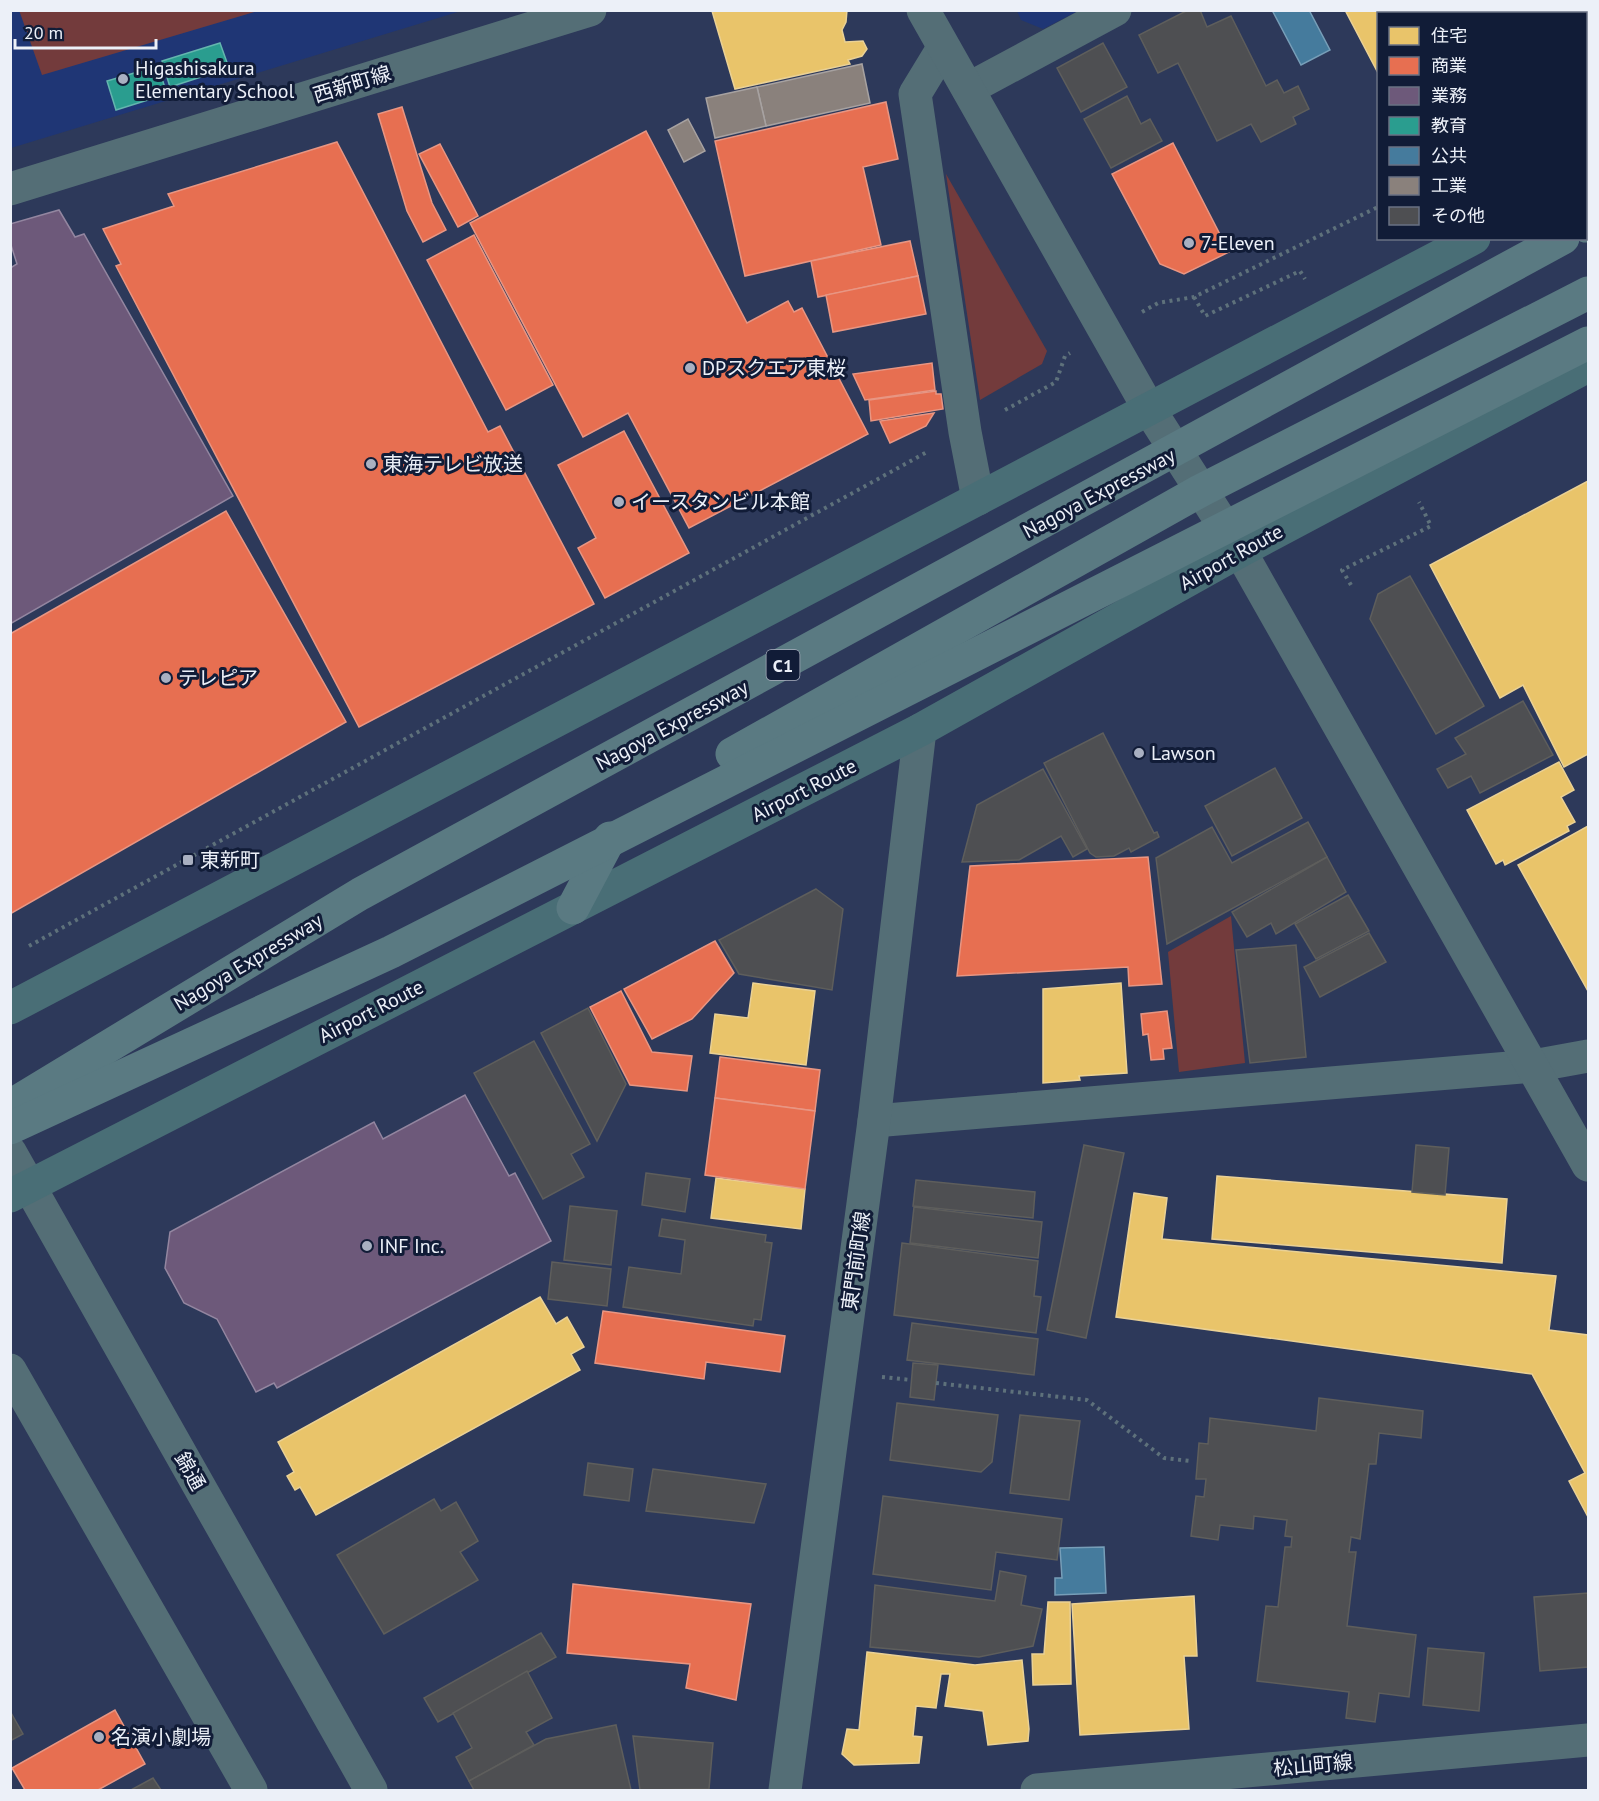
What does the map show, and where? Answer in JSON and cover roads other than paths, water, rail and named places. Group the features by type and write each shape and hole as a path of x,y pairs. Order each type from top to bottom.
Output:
{"highway":[{"name":"Nagoya Expressway","path":"10,1106 360,894 1559,240"},
{"path":"573,908 622,816 1200,491 1588,293"},
{"path":"10,1128 391,952 1588,343"}],"main road":[{"path":"10,1008 1470,240"},
{"name":"Airport Route","path":"20,1192 920,730 1240,551 1588,366"}],"street":[{"name":"西新町線","path":"10,189 590,10"},
{"path":"923,10 1149,409 1240,551 1588,1165"},
{"path":"968,89 1115,10"},
{"path":"943,48 915,94 965,432 978,499"},
{"name":"東門前町線","path":"785,1791 874,1121 920,730"},
{"path":"874,1121 1533,1066 1588,1056"},
{"name":"錦通","path":"10,1152 20,1192 371,1791"},
{"path":"10,1370 251,1791"},
{"name":"松山町線","path":"1037,1791 1588,1740"}],"place":[{"name":"Higashisakura Elementary School","path":"123,79"},
{"name":"7-Eleven","path":"1189,243"},
{"name":"DPスクエア東桜","path":"690,368"},
{"name":"東海テレビ放送","path":"371,464"},
{"name":"イースタンビル本館","path":"619,502"},
{"name":"テレピア","path":"166,678"},
{"name":"Lawson","path":"1139,753"},
{"name":"東新町","path":"188,860"},
{"name":"INF Inc.","path":"367,1246"},
{"name":"名演小劇場","path":"99,1737"}]}
